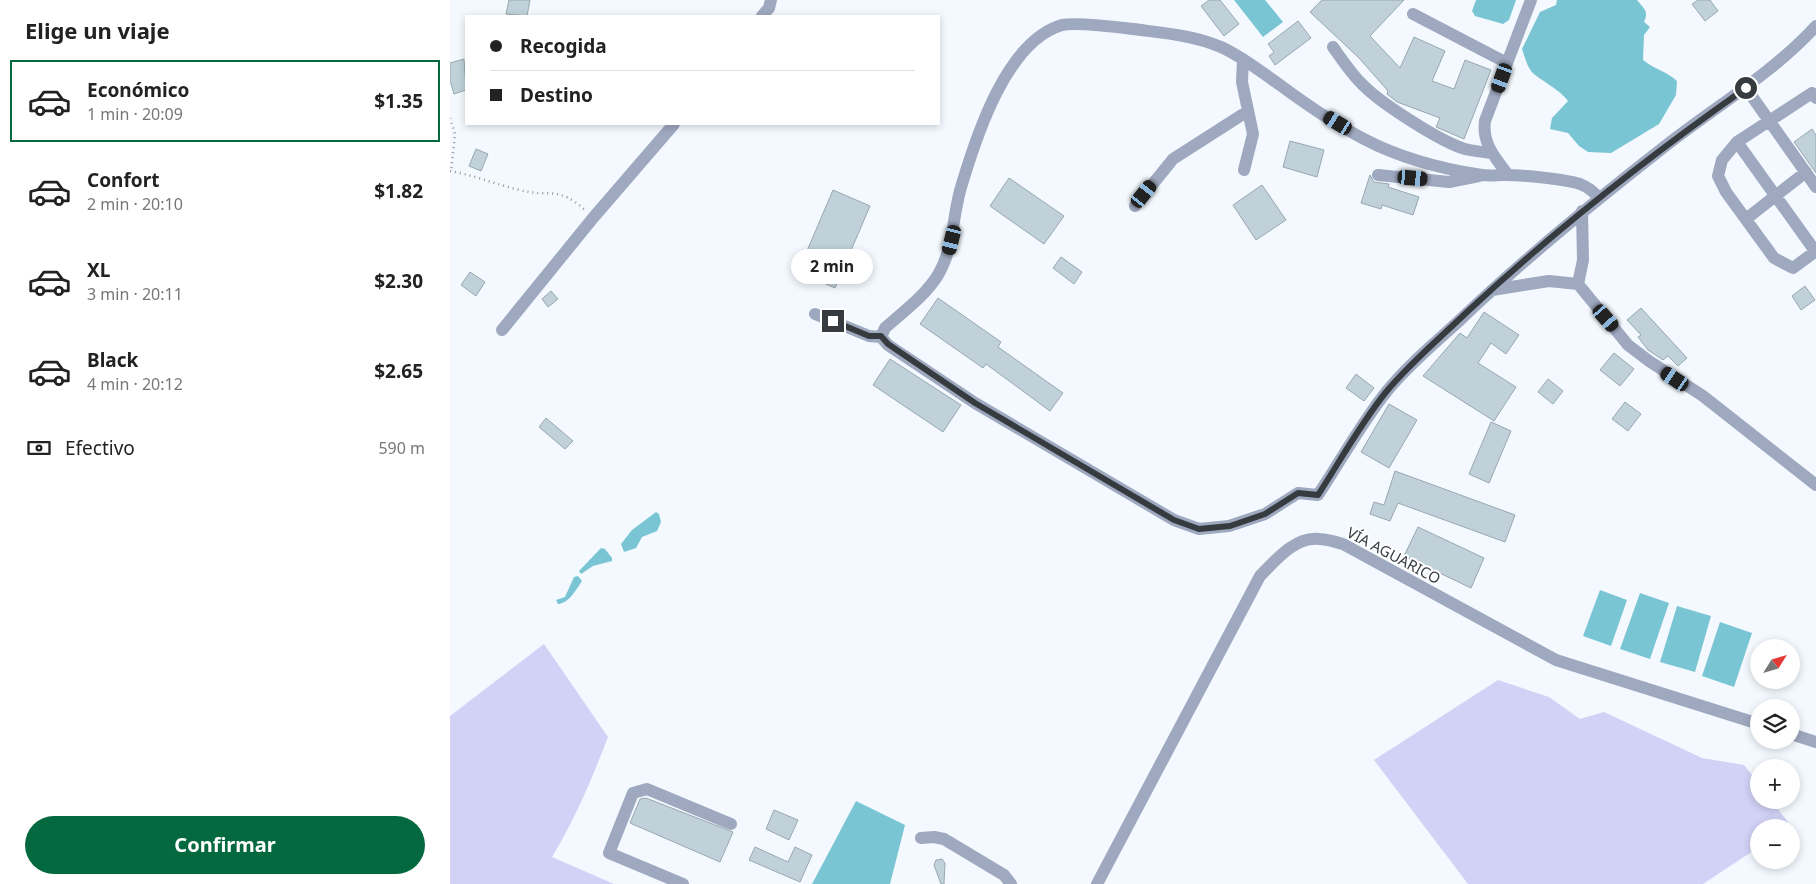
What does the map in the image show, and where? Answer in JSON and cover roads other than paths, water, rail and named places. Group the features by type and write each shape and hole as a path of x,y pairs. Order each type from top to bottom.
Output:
{"street":[{"path":"763,15 769,8 771,0"},
{"path":"1508,174 1491,153 1484,133 1485,121 1531,0"},
{"path":"1413,14 1507,63"},
{"path":"881,336 885,328 926,290 938,275 950,250 961,186 990,107 1002,82 1015,63 1042,36 1049,30 1065,24 1124,27 1187,36 1221,47 1243,59 1310,106 1365,140 1431,164 1484,175"},
{"path":"815,314 869,336 881,336 888,344 975,403 1174,520 1199,529 1230,526 1265,514 1298,493 1318,495 1386,392 1491,290 1582,211 1674,139 1746,88 1801,43 1816,26"},
{"path":"1334,47 1347,68 1365,88 1400,112 1442,139 1463,148 1491,153"},
{"path":"1243,59 1242,82 1253,134 1244,170"},
{"path":"1746,88 1816,186"},
{"path":"1738,142 1815,251 1794,268 1774,258 1726,192 1718,176 1722,160 1738,142 1812,93 1816,98"},
{"path":"1135,206 1173,159 1248,111"},
{"path":"502,330 593,218 673,125"},
{"path":"1746,219 1806,172"},
{"path":"1378,175 1449,182 1484,175 1508,174 1579,184 1600,198"},
{"path":"1578,284 1583,260 1582,211"},
{"path":"1491,290 1549,281 1578,284 1628,344 1648,361 1703,396 1816,486"},
{"name":"VÍA AGUARICO","path":"1097,884 1260,576 1278,557 1299,543 1318,538 1343,544 1556,660 1750,721"},
{"path":"1800,737 1816,742"},
{"path":"683,884 609,853 633,792 647,789 732,824"},
{"path":"921,838 934,837 944,839 1004,875 1011,884"}]}
